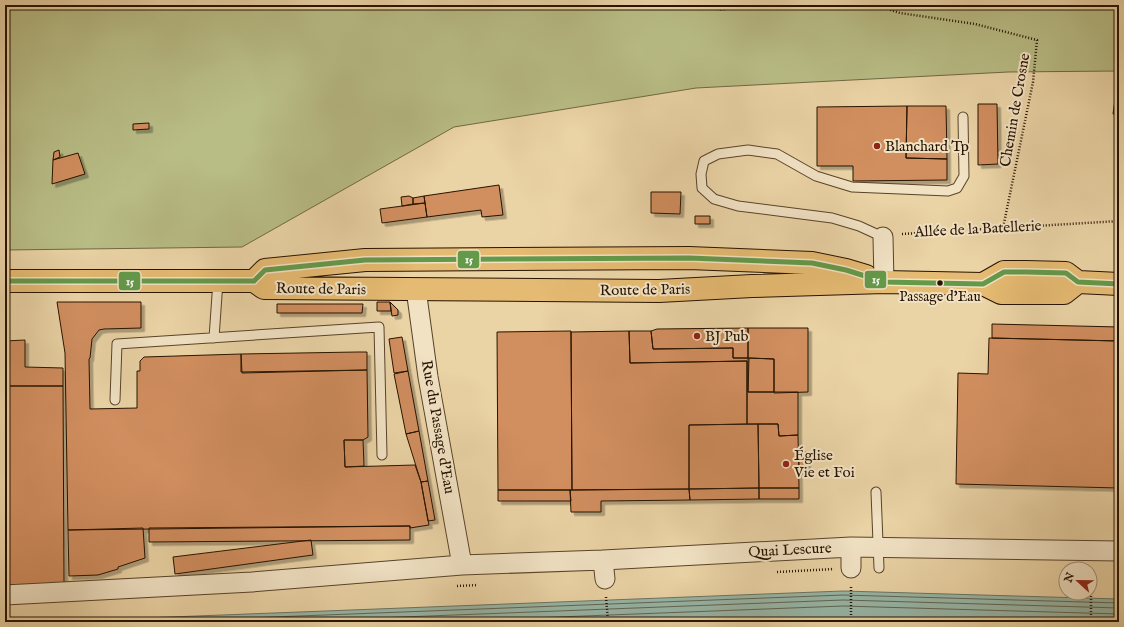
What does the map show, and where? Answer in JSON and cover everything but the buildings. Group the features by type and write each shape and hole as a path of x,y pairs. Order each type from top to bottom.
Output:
{"main road":[{"name":"Route de Paris","path":"884,282 846,270 812,263 681,258 365,260 265,270 254,280 264,288 659,292 752,286 884,282 983,284 1004,272 1066,273 1078,282 1119,284"},
{"path":"412,259 416,289"},
{"path":"5,280 254,280"}],"street":[{"path":"883,237 884,282"},
{"name":"Rue du Passage d'Eau","path":"416,289 428,377 462,565"},
{"path":"851,547 851,568"},
{"name":"Quai Lescure","path":"5,595 252,582 462,565 602,560 851,547 1092,559 1119,551"},
{"path":"602,560 605,579"}],"lane":[{"path":"883,237 858,226 832,218 738,206 714,199 702,188 701,174 704,161 718,154 748,150 777,154 816,176 852,187 948,191 957,188 964,176 963,117"},
{"path":"214,338 218,281"},
{"path":"115,400 117,344 379,327 382,455"},
{"path":"876,492 879,568"}],"path":[{"path":"694,5 724,10 732,5"},
{"name":"Chemin de Crosne","path":"876,5 900,13 975,24 1038,40 1033,82 1003,228"},
{"name":"Allée de la Batellerie","path":"883,237 910,233 1119,221"},
{"path":"1091,617 1092,559"},
{"path":"772,572 851,568 851,621"},
{"path":"605,579 608,622"},
{"path":"450,587 481,585"}],"green space":[{"path":"5,5 1119,5 1119,71 1008,72 696,88 454,127 242,247 5,250"}],"water":[{"path":"843,591 1058,597 1058,601 1098,601 1098,598 1119,599 1119,622 41,622"}],"transit line":[{"name":"15","path":"254,281 265,270 365,260 689,258 812,263 846,270 884,282 983,284 1004,272 1026,272 1066,273 1078,282 1119,284"},
{"name":"15","path":"5,281 254,281"}],"place":[{"name":"Blanchard Tp","path":"877,146"},
{"name":"Passage d'Eau","path":"940,283"},
{"name":"BJ Pub","path":"697,336"},
{"name":"Église Vie et Foi","path":"786,464"}]}
